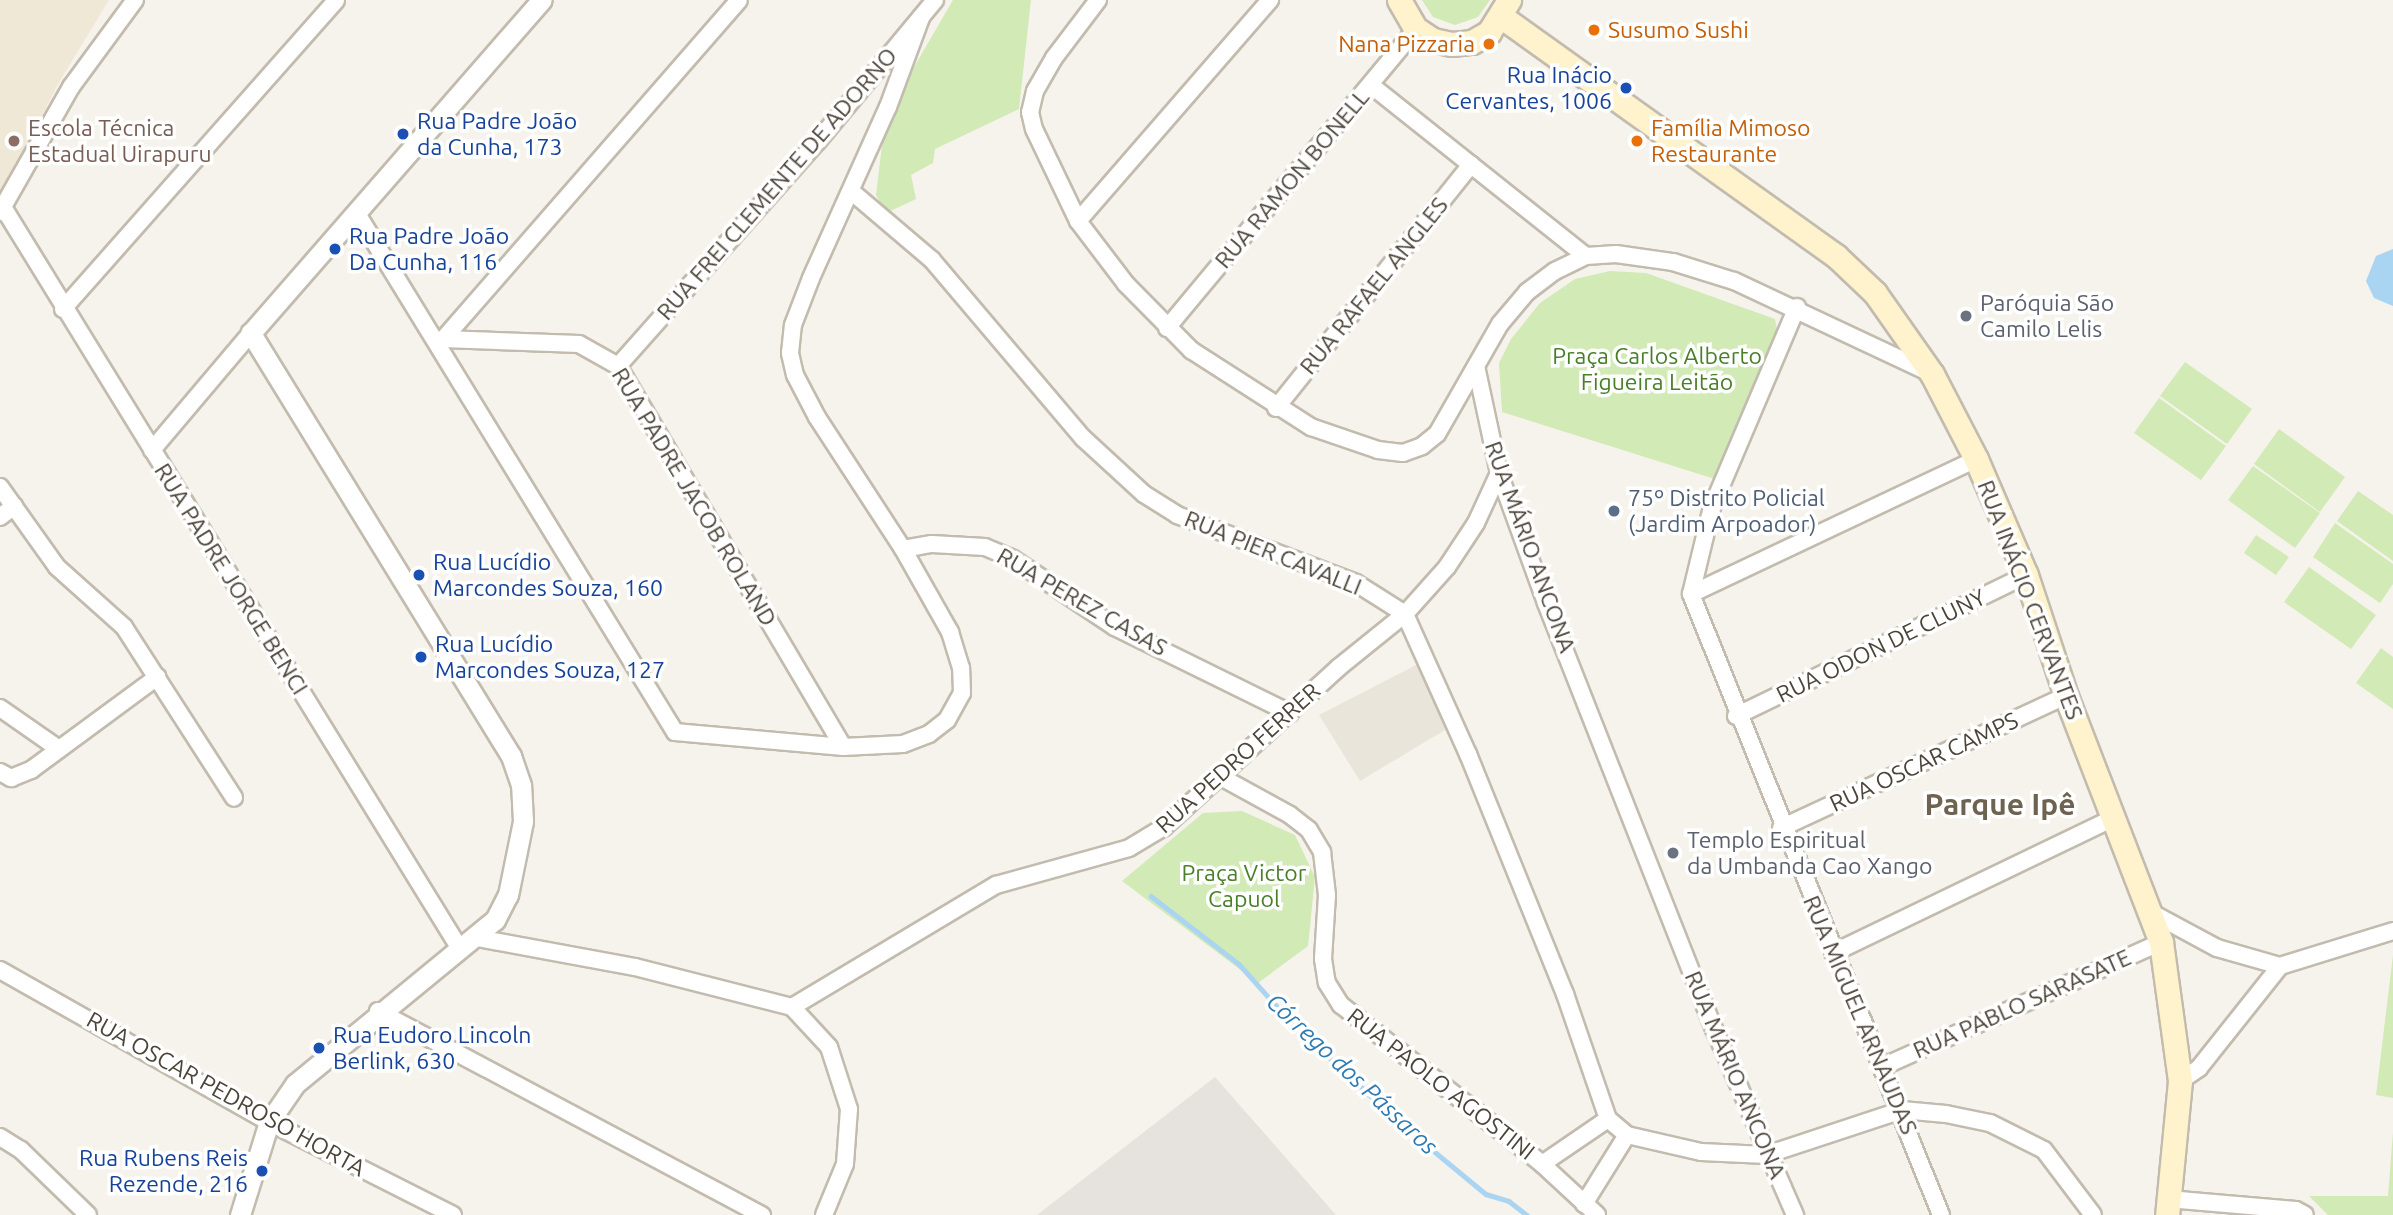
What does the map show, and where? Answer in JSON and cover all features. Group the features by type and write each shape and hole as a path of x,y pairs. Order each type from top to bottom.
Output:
{"main road":[{"path":"1399,0 1416,29 1433,40 1462,43 1489,32 1505,9"},
{"name":"RUA INÁCIO CERVANTES","path":"1505,9 1836,256 1875,293 1932,374 1976,459 2026,575 2066,696 2115,817 2161,942 2180,1081 2167,1207"}],"street":[{"path":"2,210 71,87 135,0"},
{"path":"62,310 336,0"},
{"path":"152,450 541,0"},
{"path":"440,343 738,0"},
{"name":"RUA FREI CLEMENTE DE ADORNO","path":"618,366 935,0"},
{"path":"1098,0 1054,58 1035,91 1030,112 1034,129 1079,221 1126,284 1167,328 1221,372 1311,427 1402,453 1437,435 1500,324 1527,292 1555,271 1586,256 1616,254 1673,262 1797,307 1932,374"},
{"path":"1079,221 1270,0"},
{"path":"356,212 440,343 674,733 844,747 903,744 929,734 947,719 962,693 961,668 950,632 903,549 817,416 795,375 790,353 793,325 811,278 851,191 921,18"},
{"name":"RUA RAMON BONELL","path":"1167,328 1372,86 1416,29"},
{"path":"1372,86 1586,256"},
{"name":"RUA RAFAEL ANGLES","path":"1276,408 1471,164"},
{"name":"RUA PIER CAVALLI","path":"851,191 932,260 1083,438 1144,494 1177,515 1356,583 1405,614"},
{"name":"RUA PADRE JORGE BENCI","path":"2,210 460,949"},
{"path":"1691,594 1712,507 1797,307"},
{"path":"240,1215 269,1122 295,1084 378,1012 477,938 503,904 518,859 521,785 511,756 251,333"},
{"name":"RUA PADRE JACOB ROLAND","path":"440,343 579,344 618,366 844,747"},
{"name":"RUA MÁRIO ANCONA","path":"1476,366 1499,473 1766,1155 1796,1215"},
{"path":"1691,594 1976,459"},
{"name":"RUA PEDRO FERRER","path":"792,1007 996,885 1147,839 1405,614 1454,556 1476,523 1499,473"},
{"path":"0,487 57,567 124,627 234,798"},
{"path":"0,517 14,506"},
{"name":"RUA PEREZ CASAS","path":"903,549 958,543 985,547 1013,559 1115,627 1290,713"},
{"name":"RUA ODON DE CLUNY","path":"1736,716 2026,575"},
{"name":"RUA MIGUEL ARNAUDAS","path":"1691,594 1781,828 1902,1110 1941,1215"},
{"path":"1405,614 1479,779 1564,994 1608,1119 1627,1135 1723,1156 1766,1155 1902,1110 1990,1123 2044,1150 2093,1215"},
{"path":"0,772 10,778 21,776 157,677"},
{"name":"RUA OSCAR CAMPS","path":"1781,828 2066,696"},
{"path":"3,716 59,749"},
{"name":"RUA PAOLO AGOSTINI","path":"1221,777 1290,814 1309,830 1322,852 1327,895 1323,959 1326,984 1341,1006 1542,1164 1597,1215"},
{"path":"1833,953 2115,817"},
{"path":"2152,913 2217,948 2280,965 2393,931"},
{"path":"477,938 635,967 792,1007 829,1047 849,1109 845,1164 824,1215"},
{"name":"RUA PABLO SARASATE","path":"1882,1068 2161,942"},
{"path":"2180,1081 2199,1068 2280,965"},
{"name":"RUA OSCAR PEDROSO HORTA","path":"0,970 269,1122 453,1215"},
{"path":"378,1012 762,1215"},
{"path":"1542,1164 1608,1119"},
{"path":"1584,1204 1627,1135"},
{"path":"0,1137 21,1150 88,1215"},
{"path":"2167,1207 2296,1210 2305,1215"}],"shaded area":[{"name":"Escola Técnica Estadual Uirapuru","path":"0,0 109,0 58,84 0,198"},
{"path":"1420,663 1445,730 1360,781 1319,715"},
{"path":"1215,1077 1336,1215 1037,1215"}],"green space":[{"path":"953,0 1031,0 1019,109 935,149 933,163 911,175 916,199 886,213 876,195 882,145 903,86"},
{"path":"1422,0 1490,0 1478,17 1455,25 1433,17"},
{"name":"Praça Carlos Alberto Figueira Leitão","path":"1610,271 1646,273 1775,319 1778,335 1718,480 1502,412 1499,363 1511,339 1540,303 1575,279"},
{"path":"2185,362 2252,409 2227,444 2160,396"},
{"path":"2159,398 2226,446 2201,480 2134,433"},
{"path":"2279,429 2345,477 2320,512 2254,464"},
{"path":"2253,466 2320,513 2295,548 2228,500"},
{"path":"2358,491 2393,515 2393,561 2337,521"},
{"path":"2335,523 2393,564 2393,584 2380,603 2313,557"},
{"path":"2256,535 2289,557 2276,575 2244,553"},
{"path":"2309,567 2376,615 2351,649 2284,602"},
{"path":"2381,648 2393,657 2393,709 2356,683"},
{"name":"Praça Victor Capuol","path":"1242,811 1295,835 1315,877 1308,946 1258,983 1122,881 1203,813"},
{"path":"2393,955 2393,1098 2376,1095"},
{"path":"2393,1132 2393,1215 2328,1215 2309,1196 2388,1196"}],"water":[{"path":"2393,249 2393,306 2374,298 2366,281 2376,256"}],"waterway":[{"name":"Córrego dos Pássaros","path":"1151,896 1239,964 1289,1020 1401,1124 1486,1194 1509,1201 1527,1215"}],"place":[{"name":"Susumo Sushi","path":"1594,30"},
{"name":"Nana Pizzaria","path":"1489,44"},
{"name":"Rua Inácio Cervantes, 1006","path":"1626,88"},
{"name":"Rua Padre João da Cunha, 173","path":"403,134"},
{"name":"Escola Técnica Estadual Uirapuru","path":"14,141"},
{"name":"Família Mimoso Restaurante","path":"1637,141"},
{"name":"Rua Padre João Da Cunha, 116","path":"335,249"},
{"name":"Paróquia São Camilo Lelis","path":"1966,316"},
{"name":"75º Distrito Policial (Jardim Arpoador)","path":"1614,511"},
{"name":"Rua Lucídio Marcondes Souza, 160","path":"419,575"},
{"name":"Rua Lucídio Marcondes Souza, 127","path":"421,657"},
{"name":"Templo Espiritual da Umbanda Cao Xango","path":"1673,853"},
{"name":"Rua Eudoro Lincoln Berlink, 630","path":"319,1048"},
{"name":"Rua Rubens Reis Rezende, 216","path":"262,1171"}],"district":[{"name":"Parque Ipê","path":"2000,804"}]}
